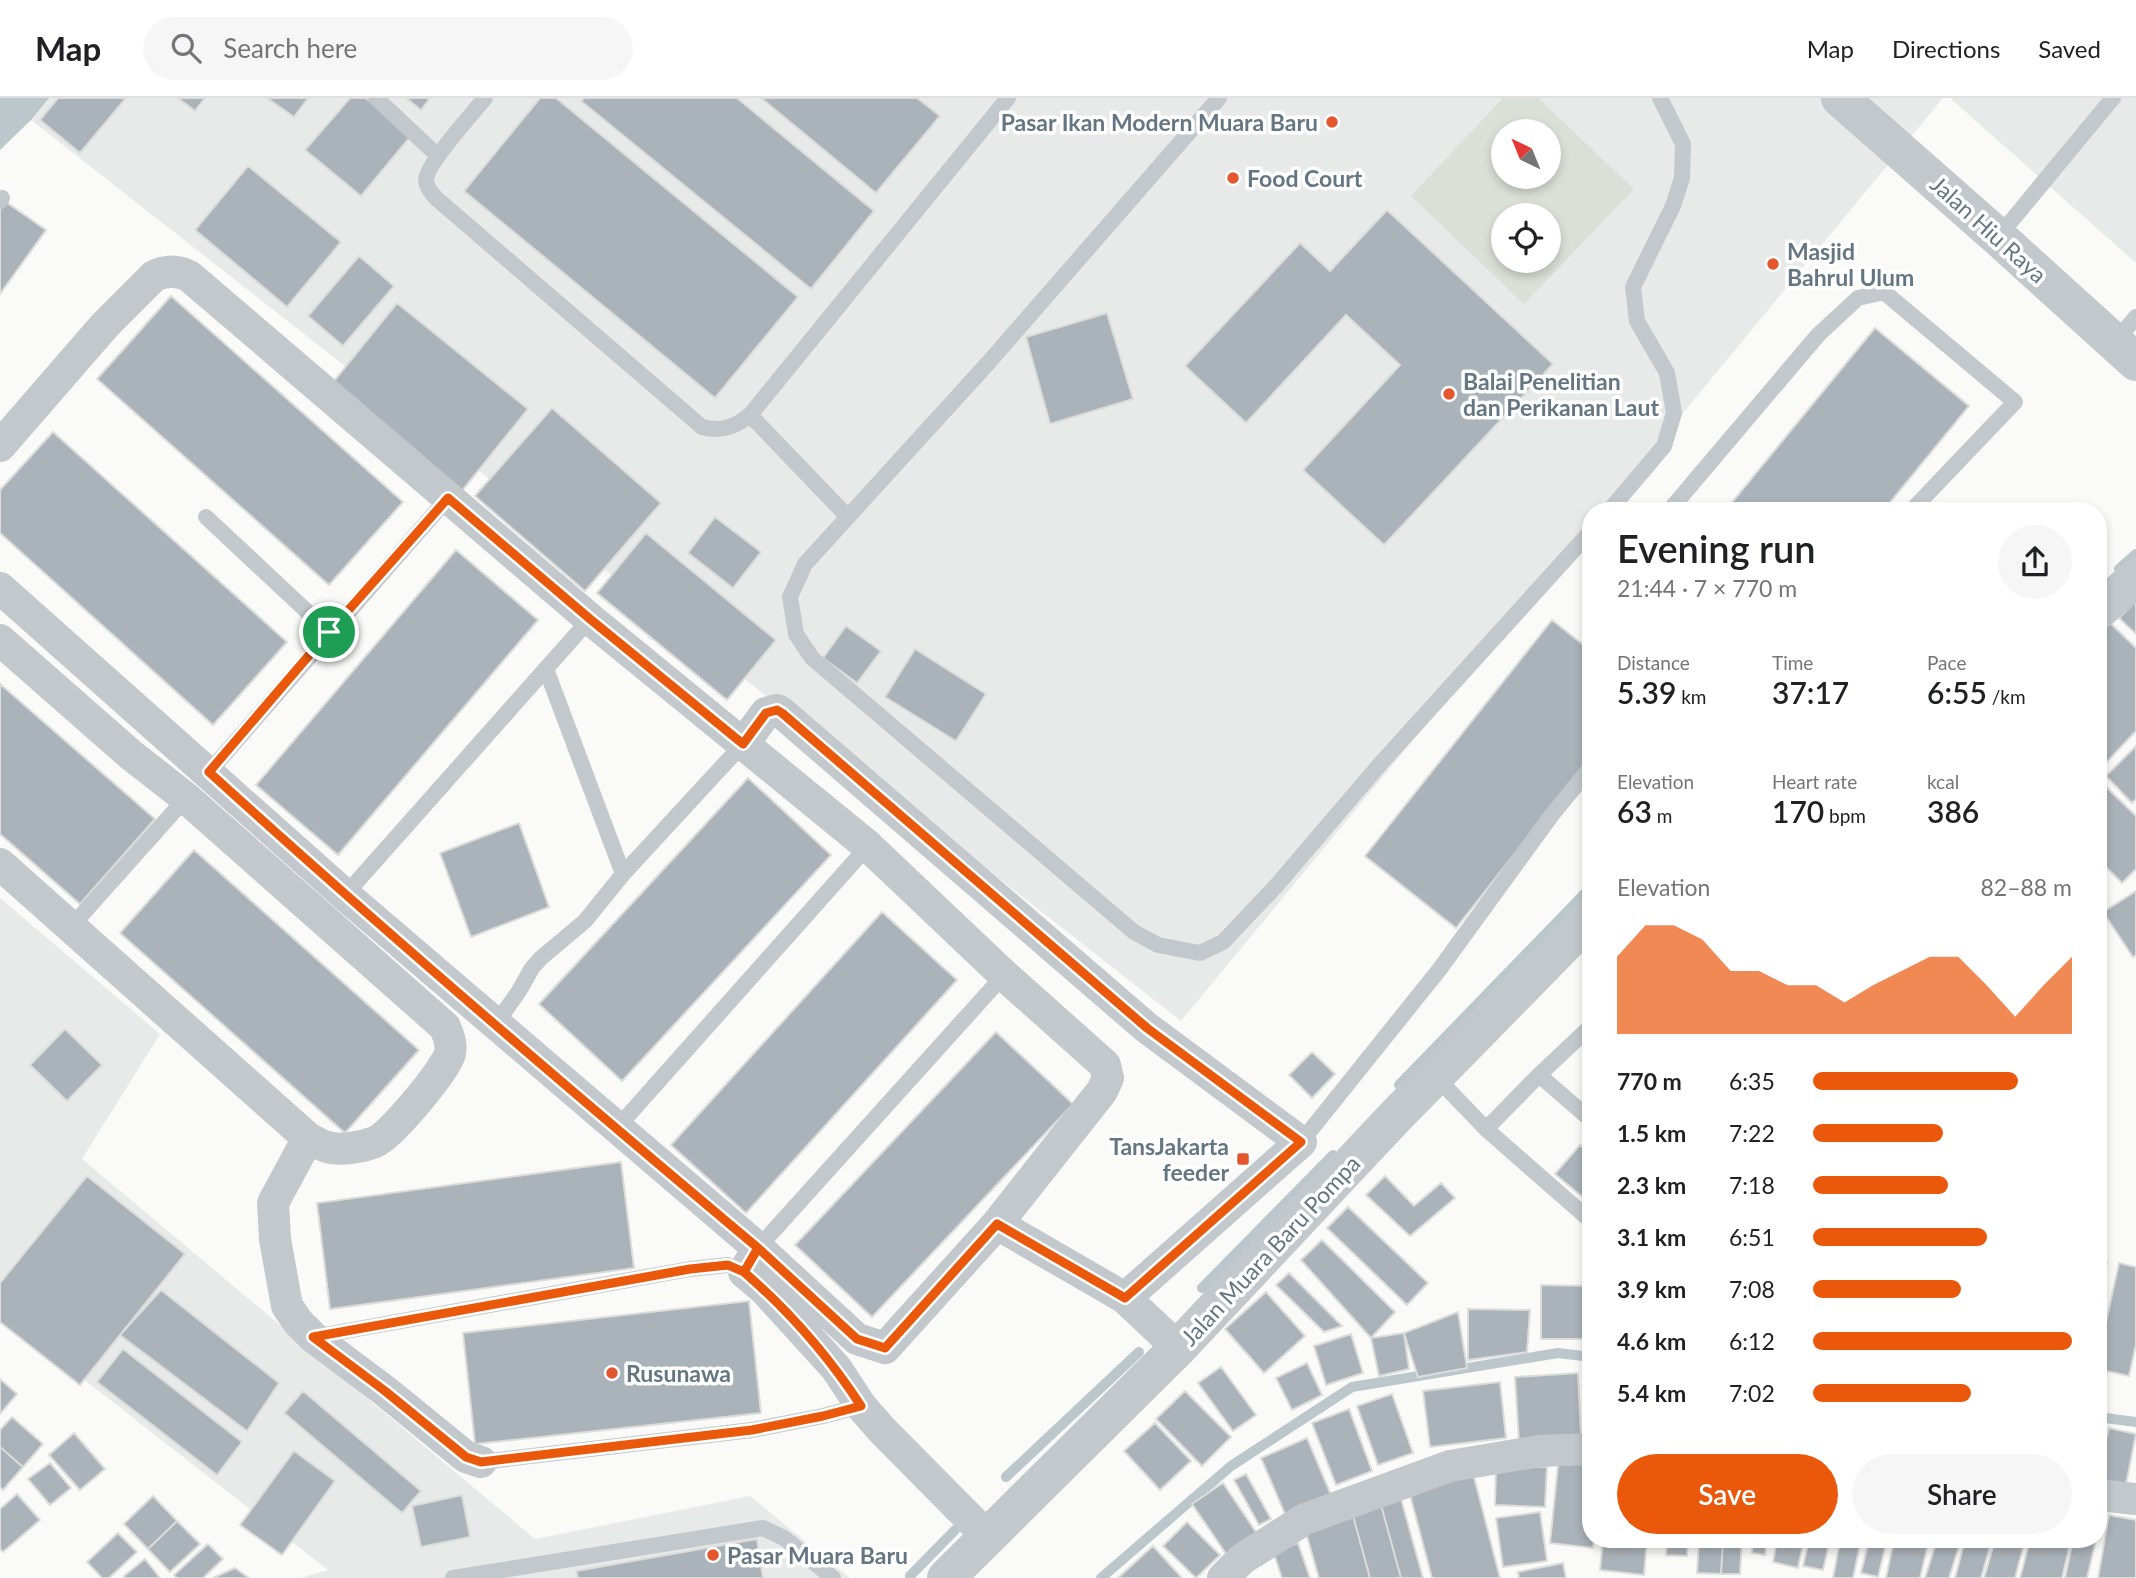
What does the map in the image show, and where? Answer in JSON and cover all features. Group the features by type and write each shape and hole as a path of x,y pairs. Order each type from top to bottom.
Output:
{"street":[{"name":"Jalan Hiu Raya","path":"1840,98 1998,237 2129,341"},
{"path":"0,446 105,325 154,276 163,271 182,273 203,288 590,619 868,846 1004,975 1105,1065 1108,1077 1102,1091 997,1224 885,1348 857,1339 751,1260 616,1129 345,895 0,588"},
{"path":"2107,603 2136,578"},
{"path":"0,640 131,755 186,798 436,1017 445,1027 450,1039 451,1051 446,1065 413,1106 378,1142 352,1148 328,1147 308,1138 0,864"},
{"path":"743,744 766,713 777,710 782,713 1147,1028 1301,1142 1125,1298"},
{"name":"Jalan Muara Baru Pompa","path":"946,1578 1169,1341 1436,1077 1582,926"},
{"path":"308,1138 274,1203 275,1238 287,1306 313,1337 466,1457 481,1462"},
{"path":"997,1224 1125,1298 1169,1341"},
{"path":"751,1260 764,1289 836,1368 861,1406 988,1536"},
{"path":"1223,1578 1242,1559 1305,1518 1450,1466 1540,1451 1582,1449"},
{"path":"2107,1496 2136,1499"}],"lane":[{"path":"376,98 438,156"},
{"path":"485,98 438,156 427,173 427,187 437,199 702,426 711,429 736,426 750,415 1008,98"},
{"path":"1219,98 989,362 805,564 790,597 796,634 812,658 1134,932 1158,945 1200,953 1223,942 1276,887 1381,763 1582,541"},
{"path":"1617,502 1664,446 1674,413 1667,373 1637,321 1633,287 1673,206 1682,178 1683,144 1660,98"},
{"path":"1998,237 2113,98"},
{"path":"1677,502 1818,335 1858,298 1884,292 2015,402 1920,502"},
{"path":"750,415 848,517"},
{"path":"209,772 448,498"},
{"path":"206,517 329,632"},
{"path":"345,895 590,619"},
{"path":"546,669 623,874"},
{"path":"495,1025 532,968 585,921 623,874 743,744"},
{"path":"1301,1142 1439,970 1551,816 1582,778"},
{"path":"70,928 186,798"},
{"path":"616,1129 868,846"},
{"path":"313,1337 751,1260 1004,975"},
{"path":"1486,1129 1582,1034"},
{"path":"1539,1074 1582,1112"},
{"path":"1436,1077 1486,1129 1582,1213"},
{"path":"481,1462 752,1430 861,1406"},
{"path":"453,1578 763,1528 784,1538 833,1578"}],"shaded area":[{"path":"0,98 49,98 0,150"},
{"path":"49,98 1943,98 1609,502 1582,502 1582,536 1181,1021 31,120"},
{"path":"1503,98 1538,98 1560,119 1491,119 1491,189 1561,189 1561,120 1634,189 1561,265 1561,203 1491,203 1491,272 1411,196"},
{"path":"1950,98 2136,98 2136,263"},
{"path":"1492,273 1554,273 1524,304"},
{"path":"0,898 160,1034 82,1159 535,1539 750,1496 850,1578 300,1578 328,1570 0,1314"}],"building":[{"path":"58,98 126,98 80,153 40,120"},
{"path":"178,98 205,98 195,111"},
{"path":"267,98 308,98 294,117"},
{"path":"350,98 366,98 411,136 361,196 305,150"},
{"path":"406,98 430,98 421,110"},
{"path":"540,98 556,98 798,297 715,398 464,191"},
{"path":"584,98 737,98 874,211 811,289 581,101"},
{"path":"761,98 917,98 940,116 876,193"},
{"path":"248,166 341,242 287,307 195,230"},
{"path":"6,202 46,230 0,294 0,210"},
{"name":"Balai Penelitian dan Perikanan Laut","path":"1387,210 1553,364 1384,545 1303,470 1400,365 1346,315 1246,423 1185,366 1300,243 1330,271"},
{"path":"359,256 394,286 343,346 308,316"},
{"path":"171,296 403,502 329,585 97,379"},
{"path":"397,303 528,409 461,492 330,386"},
{"path":"1107,313 1133,399 1050,424 1026,337"},
{"path":"1875,328 1969,406 1890,502 1732,502"},
{"path":"552,408 661,503 585,591 475,496"},
{"path":"53,432 287,642 213,725 0,533 0,490"},
{"path":"715,517 761,552 733,588 688,553"},
{"path":"646,533 776,640 727,700 597,593"},
{"path":"456,550 538,620 338,855 256,785"},
{"path":"2136,601 2136,634 2119,618"},
{"path":"1552,620 1582,644 1582,768 1456,928 1365,856"},
{"path":"2107,620 2136,648 2136,731 2107,762"},
{"path":"846,626 881,651 857,683 823,658"},
{"path":"915,649 986,694 956,741 885,697"},
{"path":"0,684 155,819 80,904 0,834"},
{"path":"2136,746 2136,799 2132,803 2107,775"},
{"path":"748,778 831,855 622,1081 539,1004"},
{"path":"2107,788 2136,816 2136,869 2122,883 2107,868"},
{"path":"519,823 549,907 471,937 440,853"},
{"path":"194,850 419,1050 345,1133 120,933"},
{"path":"2136,891 2136,955 2133,957 2107,918 2107,909"},
{"path":"882,912 957,980 746,1213 671,1145"},
{"path":"65,1029 102,1065 67,1101 30,1065"},
{"path":"996,1032 1073,1104 872,1317 795,1245"},
{"path":"1312,1052 1335,1074 1312,1098 1289,1075"},
{"path":"1580,1145 1582,1147 1582,1196 1555,1174"},
{"path":"621,1162 634,1268 330,1309 317,1203"},
{"path":"87,1176 185,1254 80,1385 0,1322 0,1283"},
{"path":"1385,1176 1414,1206 1441,1183 1455,1198 1410,1236 1366,1195"},
{"path":"1348,1207 1428,1283 1407,1305 1327,1228"},
{"path":"1322,1240 1395,1312 1371,1338 1301,1260"},
{"path":"2119,1263 2136,1267 2136,1344 2129,1376 2107,1371 2107,1318"},
{"path":"1289,1273 1342,1326 1324,1332 1276,1285"},
{"path":"1541,1285 1582,1286 1582,1339 1541,1339"},
{"path":"161,1290 279,1383 247,1431 120,1335"},
{"path":"1266,1292 1305,1336 1264,1373 1225,1329"},
{"name":"Rusunawa","path":"749,1301 761,1413 475,1444 463,1333"},
{"path":"1468,1309 1530,1310 1527,1352 1468,1360"},
{"path":"1458,1312 1467,1368 1418,1377 1404,1333"},
{"path":"1404,1333 1409,1369 1379,1376 1371,1338"},
{"path":"1351,1334 1363,1373 1326,1385 1314,1346"},
{"path":"123,1349 242,1442 217,1475 97,1382"},
{"path":"1307,1363 1322,1395 1292,1410 1276,1378"},
{"path":"1221,1367 1256,1415 1233,1431 1198,1383"},
{"path":"1578,1373 1581,1437 1519,1442 1515,1377"},
{"path":"0,1379 17,1394 0,1414"},
{"path":"1500,1382 1506,1438 1430,1447 1423,1391"},
{"path":"303,1391 421,1491 402,1513 284,1413"},
{"path":"1185,1391 1231,1437 1202,1466 1156,1419"},
{"path":"1392,1394 1413,1453 1378,1465 1357,1406"},
{"path":"1349,1409 1372,1471 1336,1485 1312,1423"},
{"path":"12,1417 43,1444 23,1467 0,1447 0,1430"},
{"path":"1155,1423 1191,1461 1160,1490 1124,1451"},
{"path":"2109,1428 2136,1434 2125,1489 2107,1485"},
{"path":"74,1433 105,1469 80,1490 49,1455"},
{"path":"1307,1438 1331,1495 1285,1514 1261,1458"},
{"path":"0,1447 23,1467 3,1490 0,1487"},
{"path":"294,1451 335,1481 282,1555 240,1525"},
{"path":"1559,1455 1582,1457 1582,1547 1550,1543"},
{"path":"50,1463 71,1488 50,1505 28,1479"},
{"path":"1496,1466 1547,1467 1545,1507 1495,1505"},
{"path":"1473,1473 1500,1578 1432,1578 1409,1491"},
{"path":"1246,1474 1271,1519 1259,1525 1234,1480"},
{"path":"1223,1483 1262,1541 1231,1561 1192,1504"},
{"path":"17,1494 40,1520 3,1552 0,1549 0,1509"},
{"path":"462,1495 470,1537 421,1547 412,1506"},
{"path":"153,1496 177,1521 148,1549 124,1524"},
{"path":"1401,1499 1423,1578 1401,1578 1381,1505"},
{"path":"1381,1505 1401,1578 1370,1578 1352,1512"},
{"path":"1352,1512 1370,1578 1319,1578 1304,1526"},
{"path":"1540,1512 1547,1561 1503,1567 1496,1518"},
{"path":"2109,1515 2136,1520 2136,1578 2098,1578 2103,1548 2107,1548"},
{"path":"177,1521 200,1544 170,1572 148,1549"},
{"path":"1187,1522 1220,1555 1196,1578 1163,1546"},
{"path":"118,1533 137,1552 109,1578 102,1578 87,1562"},
{"name":"Pasar Muara Baru","path":"757,1539 763,1578 578,1578 576,1571"},
{"path":"1298,1543 1310,1578 1282,1578 1273,1551"},
{"path":"208,1544 223,1559 203,1578 177,1578 174,1575"},
{"path":"1153,1546 1182,1578 1118,1578"},
{"path":"1602,1548 1646,1548 1644,1575 1600,1570"},
{"path":"1666,1548 1688,1548 1687,1556 1666,1555"},
{"path":"1699,1548 1723,1548 1721,1574 1697,1573"},
{"path":"1723,1548 1742,1548 1740,1574 1721,1574"},
{"path":"1752,1548 1766,1548 1765,1555 1752,1553"},
{"path":"1776,1548 1802,1548 1798,1568 1773,1562"},
{"path":"1807,1548 1828,1548 1823,1570 1803,1566"},
{"path":"1839,1548 1859,1548 1853,1578 1833,1578"},
{"path":"1867,1548 1885,1548 1878,1577 1861,1573"},
{"path":"1892,1548 1927,1548 1920,1578 1886,1578"},
{"path":"1934,1548 1958,1548 1949,1578 1925,1578"},
{"path":"1963,1548 1990,1548 1981,1578 1955,1578"},
{"path":"1993,1548 2023,1548 2015,1578 1984,1578"},
{"path":"2028,1548 2069,1548 2062,1578 2020,1578"},
{"path":"2071,1548 2094,1548 2087,1578 2065,1578"},
{"path":"145,1559 160,1578 125,1578 124,1576"},
{"path":"1563,1563 1566,1578 1519,1578 1518,1572"},
{"path":"235,1568 249,1578 213,1578"}],"waterway":[{"path":"2119,569 2136,554"},
{"path":"1399,1085 1582,896"},
{"path":"1202,1288 1333,1155"},
{"path":"1006,1477 1139,1352"},
{"path":"1101,1578 1231,1466 1352,1387 1558,1353 1582,1356"},
{"path":"2107,1418 2136,1422"},
{"path":"910,1576 955,1530"}],"place":[{"name":"Pasar Ikan Modern Muara Baru","path":"1332,122"},
{"name":"Food Court","path":"1233,178"},
{"name":"Masjid Bahrul Ulum","path":"1773,264"},
{"name":"Balai Penelitian dan Perikanan Laut","path":"1449,394"},
{"name":"TansJakarta feeder","path":"1243,1159"},
{"name":"Rusunawa","path":"612,1373"},
{"name":"Pasar Muara Baru","path":"713,1555"}],"route":[{"path":"329,632 209,772 345,895 758,1248 744,1272 728,1265 690,1269 313,1337 466,1457 481,1462 752,1430 861,1406 836,1368 764,1289 744,1272 758,1248 857,1339 885,1348 997,1224 1125,1298 1301,1142 1147,1028 782,713 777,710 766,713 743,744 448,498 329,632"}]}
